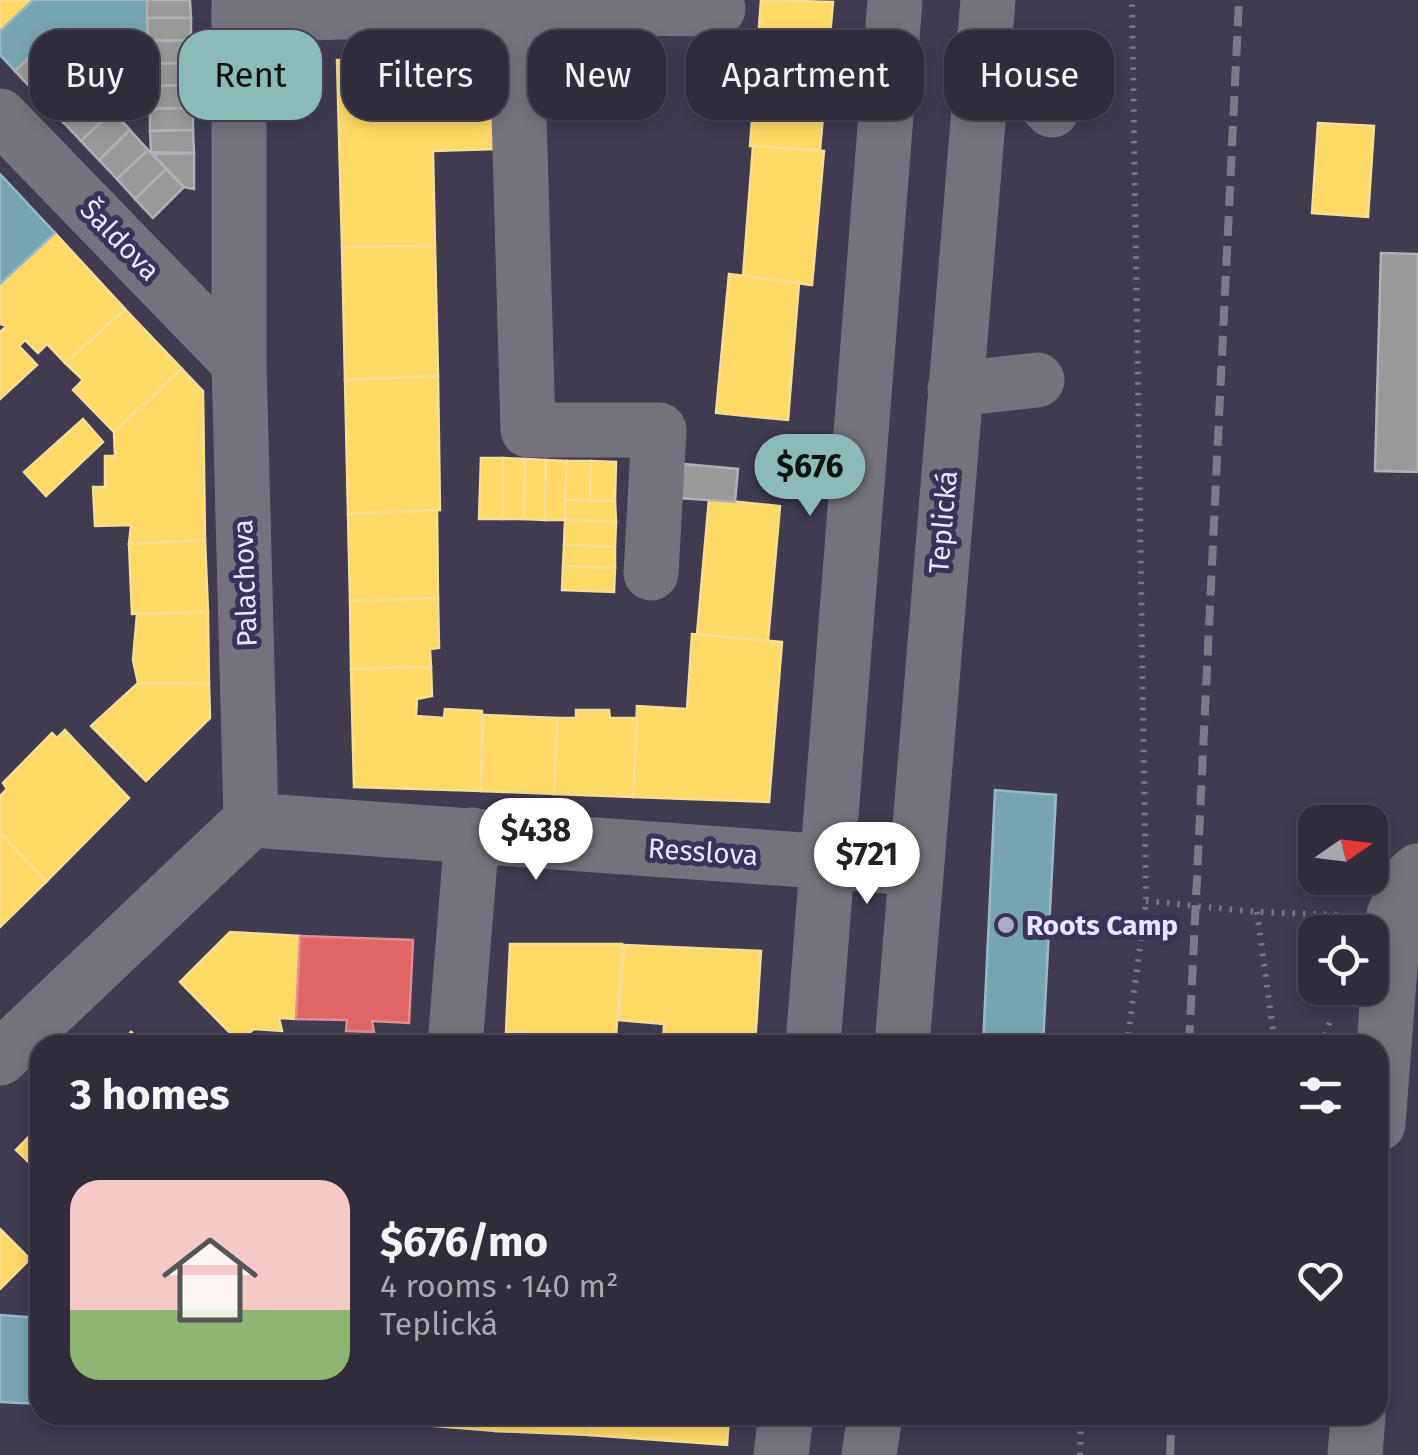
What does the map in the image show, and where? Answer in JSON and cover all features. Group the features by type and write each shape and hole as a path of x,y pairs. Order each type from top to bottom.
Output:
{"street":[{"path":"814,1035 894,0"},
{"path":"516,6 528,430 660,430 651,573"},
{"path":"239,7 718,9"},
{"name":"Palachova","path":"239,7 239,363 252,820"},
{"name":"Teplická","path":"903,1035 986,19"},
{"name":"Šaldova","path":"0,116 239,363"},
{"path":"955,390 1037,380"},
{"path":"0,1058 252,820"},
{"name":"Resslova","path":"252,820 914,868"},
{"path":"457,1035 472,836"},
{"path":"1385,1035 1394,915 1418,871"},
{"path":"781,1455 785,1425"},
{"path":"869,1455 873,1425"},
{"path":"1356,1455 1358,1425"}],"path":[{"path":"1128,1035 1146,900 1132,0"},
{"path":"1146,900 1325,915"},
{"path":"1257,912 1274,1035"},
{"path":"1080,1425 1080,1455"}],"building: Homes":[{"path":"0,0 33,0 0,31"},
{"path":"761,0 833,2 831,30 759,30"},
{"path":"337,60 342,60 342,120 494,120 495,149 433,151 435,246 342,247"},
{"path":"752,120 823,120 820,150 750,146"},
{"path":"1318,123 1374,126 1368,217 1312,213"},
{"path":"753,146 824,151 812,285 743,276"},
{"path":"55,233 125,309 65,363 47,344 38,353 25,340 19,346 37,365 0,399 0,332 7,326 0,324 0,284"},
{"path":"435,246 438,376 345,380 342,247"},
{"path":"729,274 799,283 788,420 716,413"},
{"path":"125,309 182,369 114,432 73,390 83,380 65,363"},
{"path":"182,369 203,391 205,540 129,544 131,525 95,526 93,487 105,487 105,456 115,456 114,432"},
{"path":"438,376 440,510 348,514 345,380"},
{"path":"83,419 103,442 46,496 24,472"},
{"path":"481,458 503,458 503,519 479,519"},
{"path":"503,458 525,459 524,519 503,519"},
{"path":"525,459 546,460 545,520 524,519"},
{"path":"546,460 567,461 565,520 545,520"},
{"path":"567,461 591,461 590,501 565,500"},
{"path":"591,461 616,462 615,501 590,501"},
{"path":"709,499 780,506 768,641 697,634"},
{"path":"565,500 615,501 616,522 565,520"},
{"path":"437,510 438,598 350,601 348,514"},
{"path":"565,520 616,522 615,547 564,545"},
{"path":"205,540 208,612 132,614 129,544"},
{"path":"564,545 615,547 615,568 563,566"},
{"path":"563,566 615,568 614,592 562,590"},
{"path":"438,598 439,648 430,649 431,667 351,669 350,601"},
{"path":"208,612 209,684 138,683 133,660 137,614"},
{"path":"692,634 782,642 769,802 633,797 637,706 687,709"},
{"path":"431,667 432,696 417,699 416,716 444,718 445,709 482,711 481,791 354,787 351,669"},
{"path":"138,683 209,684 210,718 146,781 91,726"},
{"path":"576,710 609,710 610,718 637,718 633,797 554,794 557,718 576,718"},
{"path":"484,715 557,718 554,794 481,791"},
{"path":"65,730 129,798 46,882 0,832 0,796 7,789 3,783 52,733 57,738"},
{"path":"0,832 46,882 0,927"},
{"path":"230,932 300,936 296,1019 279,1018 282,1031 254,1029 246,1035 232,1035 180,982"},
{"path":"510,944 622,944 616,1035 506,1032"},
{"path":"624,945 761,951 756,1035 663,1035 664,1024 619,1020"},
{"path":"30,1135 30,1163 16,1150"},
{"path":"0,1229 30,1259 0,1289"},
{"path":"423,1425 495,1425 495,1431"},
{"path":"495,1425 590,1425 589,1435 495,1431"},
{"path":"590,1425 728,1425 727,1445 589,1435"}],"building: Shops":[{"path":"300,936 413,940 409,1023 372,1021 374,1032 346,1031 347,1020 296,1019"}],"building: Public":[{"path":"33,0 147,0 148,30 30,30 30,56 15,71 0,55 0,31"},
{"path":"0,174 55,233 0,284"},
{"path":"995,790 1056,795 1044,1035 983,1035"},
{"path":"0,1315 30,1317 30,1404 0,1402"}],"building: Industry":[{"path":"147,0 190,0 191,18 147,18"},
{"path":"147,18 191,18 191,30 179,30 179,40 159,41 159,30 148,30"},
{"path":"179,40 179,63 159,64 159,41"},
{"path":"30,56 30,87 15,71"},
{"path":"179,63 179,85 159,86 159,64"},
{"path":"179,85 179,108 159,109 159,86"},
{"path":"179,108 179,120 193,120 193,130 150,131 150,120 159,120 159,109"},
{"path":"65,120 103,120 81,141"},
{"path":"103,120 121,120 130,130 99,160 81,141"},
{"path":"130,130 148,150 117,179 99,160"},
{"path":"193,130 194,153 151,152 150,131"},
{"path":"148,150 166,169 135,199 117,179"},
{"path":"194,153 194,189 184,187 153,154"},
{"path":"166,169 184,187 153,218 135,199"},
{"path":"1381,253 1418,254 1418,472 1375,471"},
{"path":"684,464 738,469 735,502 680,498"}],"railway":[{"path":"1189,1035 1239,0"},
{"path":"1170,1455 1172,1425"}],"place":[{"name":"Roots Camp","path":"1006,925"}]}
